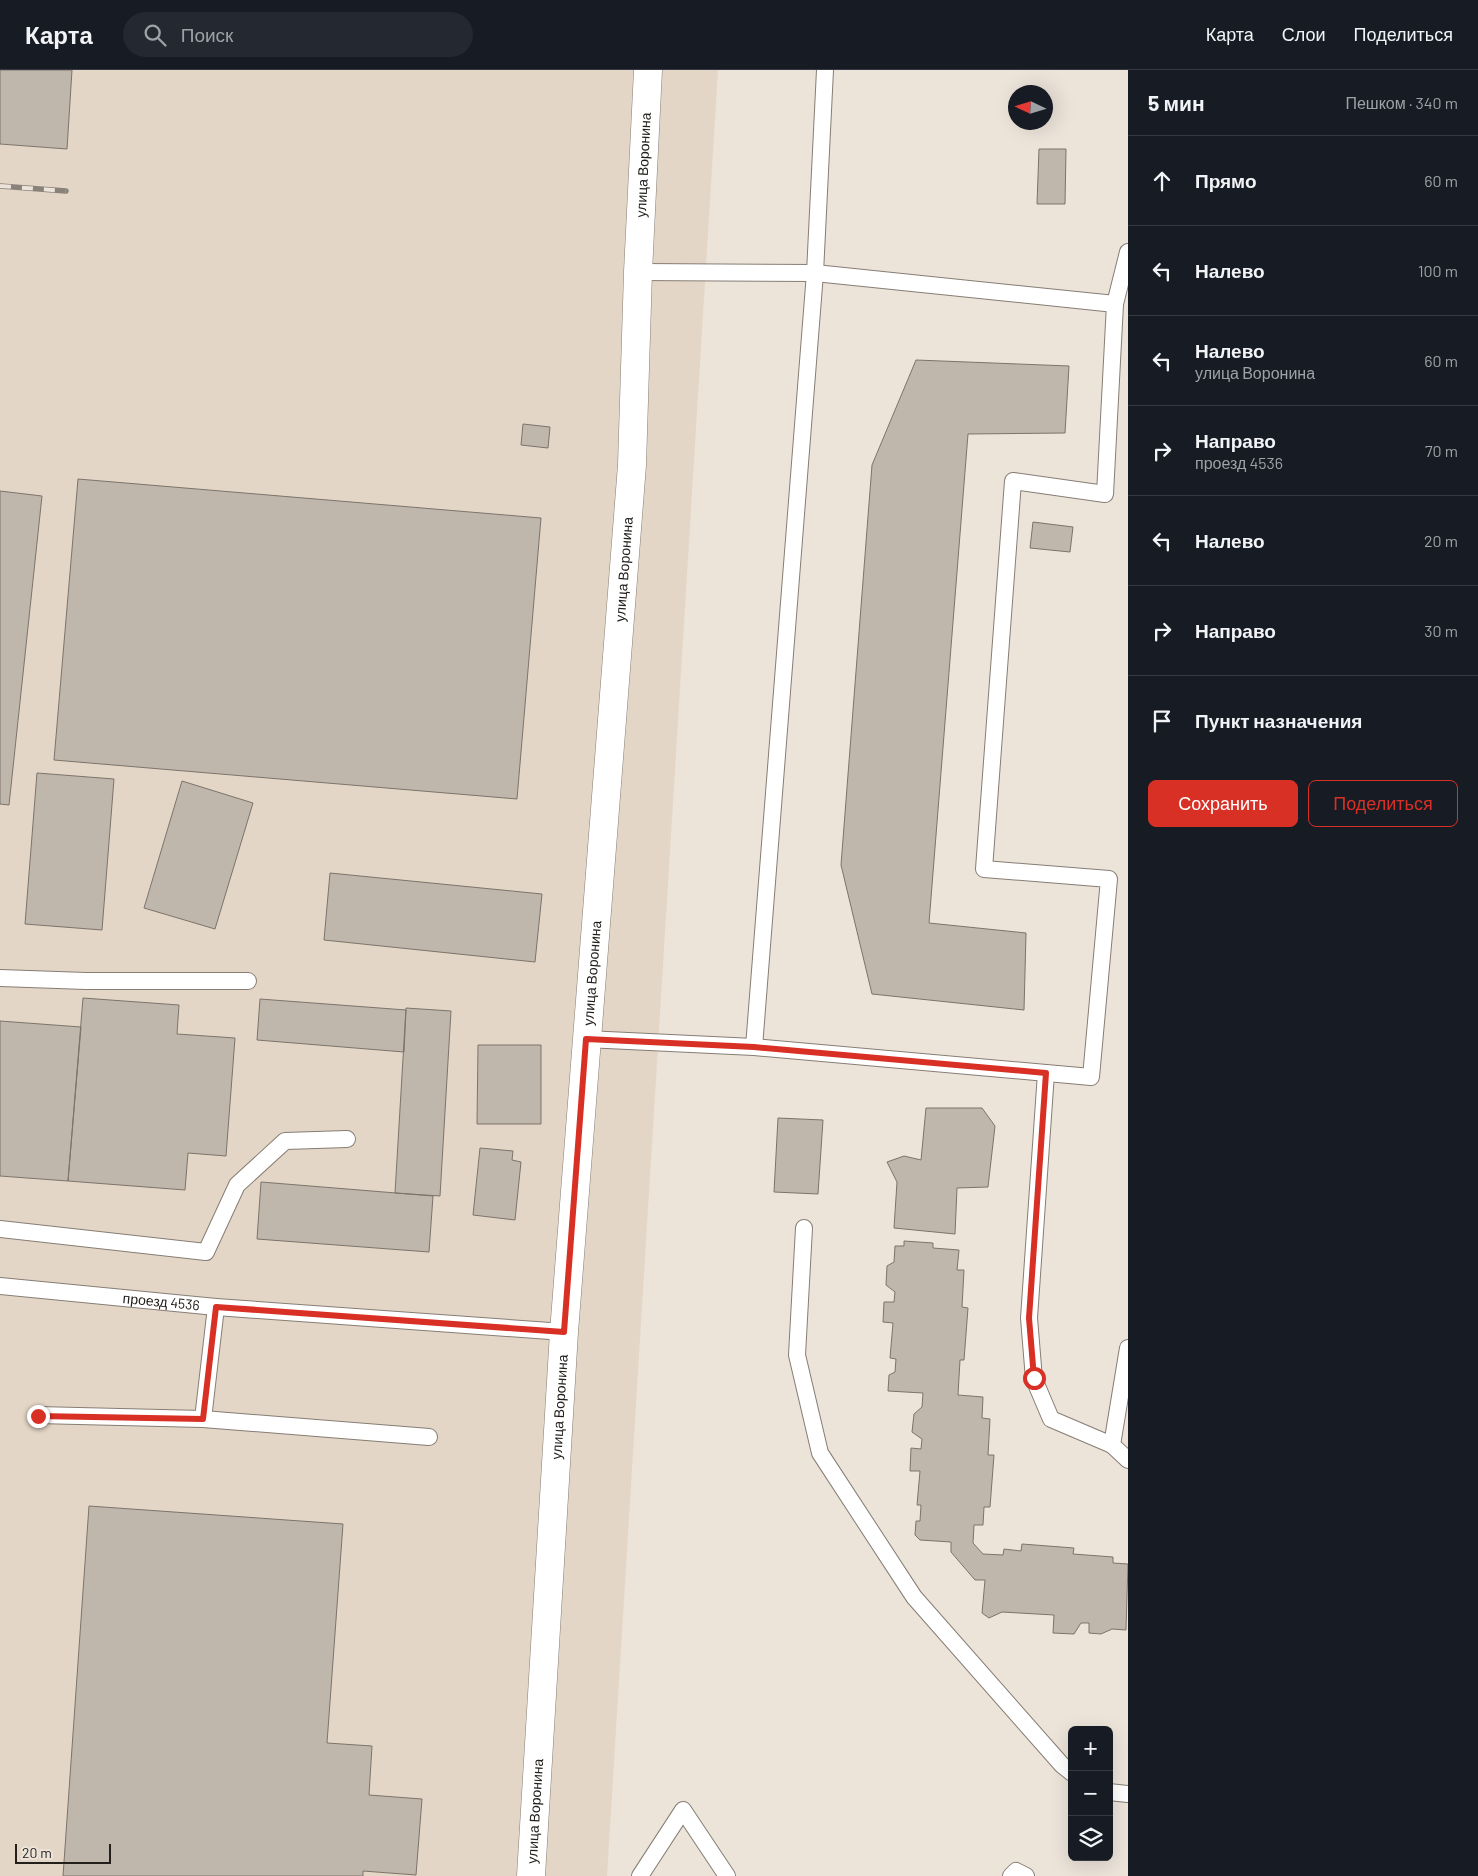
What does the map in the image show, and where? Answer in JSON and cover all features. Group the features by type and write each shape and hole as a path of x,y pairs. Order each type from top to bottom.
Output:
{"street":[{"name":"улица Воронина","path":"531,1876 564,1332 632,465 638,272 648,70"}],"lane":[{"path":"754,1047 815,273 824,70"},
{"path":"586,1039 754,1047 1091,1077 1109,879 984,869 1013,481 1105,494 1115,304 1128,252"},
{"path":"638,272 815,273 1115,304"},
{"path":"0,978 86,981 248,981"},
{"path":"1046,1073 1029,1318 1034,1378 1051,1419 1112,1445 1128,1460"},
{"path":"0,1228 206,1252 237,1185 285,1141 347,1139"},
{"path":"804,1228 797,1355 820,1453 914,1597 1062,1765 1070,1771"},
{"name":"проезд 4536","path":"0,1286 216,1307 564,1332"},
{"path":"203,1419 216,1307"},
{"path":"1112,1445 1128,1348"},
{"path":"38,1416 203,1419 429,1436"},
{"path":"1113,1792 1128,1794"},
{"path":"640,1876 683,1810 727,1876"},
{"path":"1010,1876 1016,1872 1026,1876"}],"shaded area":[{"path":"0,70 718,70 607,1876 0,1876"}],"building":[{"path":"0,70 72,70 67,149 0,144"},
{"path":"1039,149 1066,149 1065,204 1037,204"},
{"path":"916,360 1069,366 1065,433 968,434 929,923 1026,933 1024,1010 872,994 841,865 872,465"},
{"path":"523,424 550,427 548,448 521,445"},
{"path":"78,479 541,518 517,799 54,760"},
{"path":"0,491 42,496 9,805 0,804"},
{"path":"1033,522 1073,527 1070,552 1030,548"},
{"path":"37,773 114,779 102,930 25,924"},
{"path":"182,781 253,803 215,929 144,908"},
{"path":"330,873 542,894 535,962 324,940"},
{"path":"83,998 179,1005 177,1034 235,1038 226,1156 188,1153 185,1190 68,1181"},
{"path":"260,999 406,1010 404,1052 257,1040"},
{"path":"406,1008 451,1011 440,1196 395,1193"},
{"path":"0,1021 81,1027 68,1181 0,1176"},
{"path":"478,1045 541,1045 541,1124 477,1124"},
{"path":"926,1108 982,1108 995,1126 988,1187 957,1188 955,1234 894,1228 897,1182 887,1162 904,1156 921,1160"},
{"path":"778,1118 823,1120 818,1194 774,1192"},
{"path":"480,1148 513,1151 512,1160 521,1162 515,1220 473,1215"},
{"path":"261,1182 433,1196 429,1252 257,1239"},
{"path":"904,1241 933,1243 933,1248 959,1250 957,1270 964,1270 962,1307 968,1308 964,1360 960,1360 958,1395 983,1397 982,1418 990,1419 988,1455 994,1455 990,1507 984,1507 983,1525 974,1525 973,1543 983,1554 1003,1555 1004,1549 1021,1551 1022,1544 1074,1548 1073,1554 1113,1557 1113,1563 1128,1564 1126,1630 1112,1629 1101,1634 1089,1633 1089,1623 1081,1623 1074,1634 1053,1633 1054,1615 1002,1612 989,1618 982,1613 985,1580 975,1580 951,1552 951,1542 920,1540 915,1535 916,1521 920,1521 921,1505 917,1505 920,1471 910,1471 911,1448 921,1449 922,1439 912,1432 914,1414 922,1407 923,1393 888,1391 889,1375 895,1372 896,1359 890,1358 893,1323 883,1322 884,1302 894,1302 895,1292 886,1285 887,1266 894,1262 895,1246 904,1246"},
{"path":"89,1506 343,1524 327,1743 372,1746 369,1795 422,1799 416,1875 363,1871 363,1876 63,1876"}],"railway":[{"path":"0,186 66,191"}],"route":[{"path":"38,1416 203,1419 216,1307 564,1332 586,1039 754,1047 1046,1073 1029,1318 1034,1378"}]}
